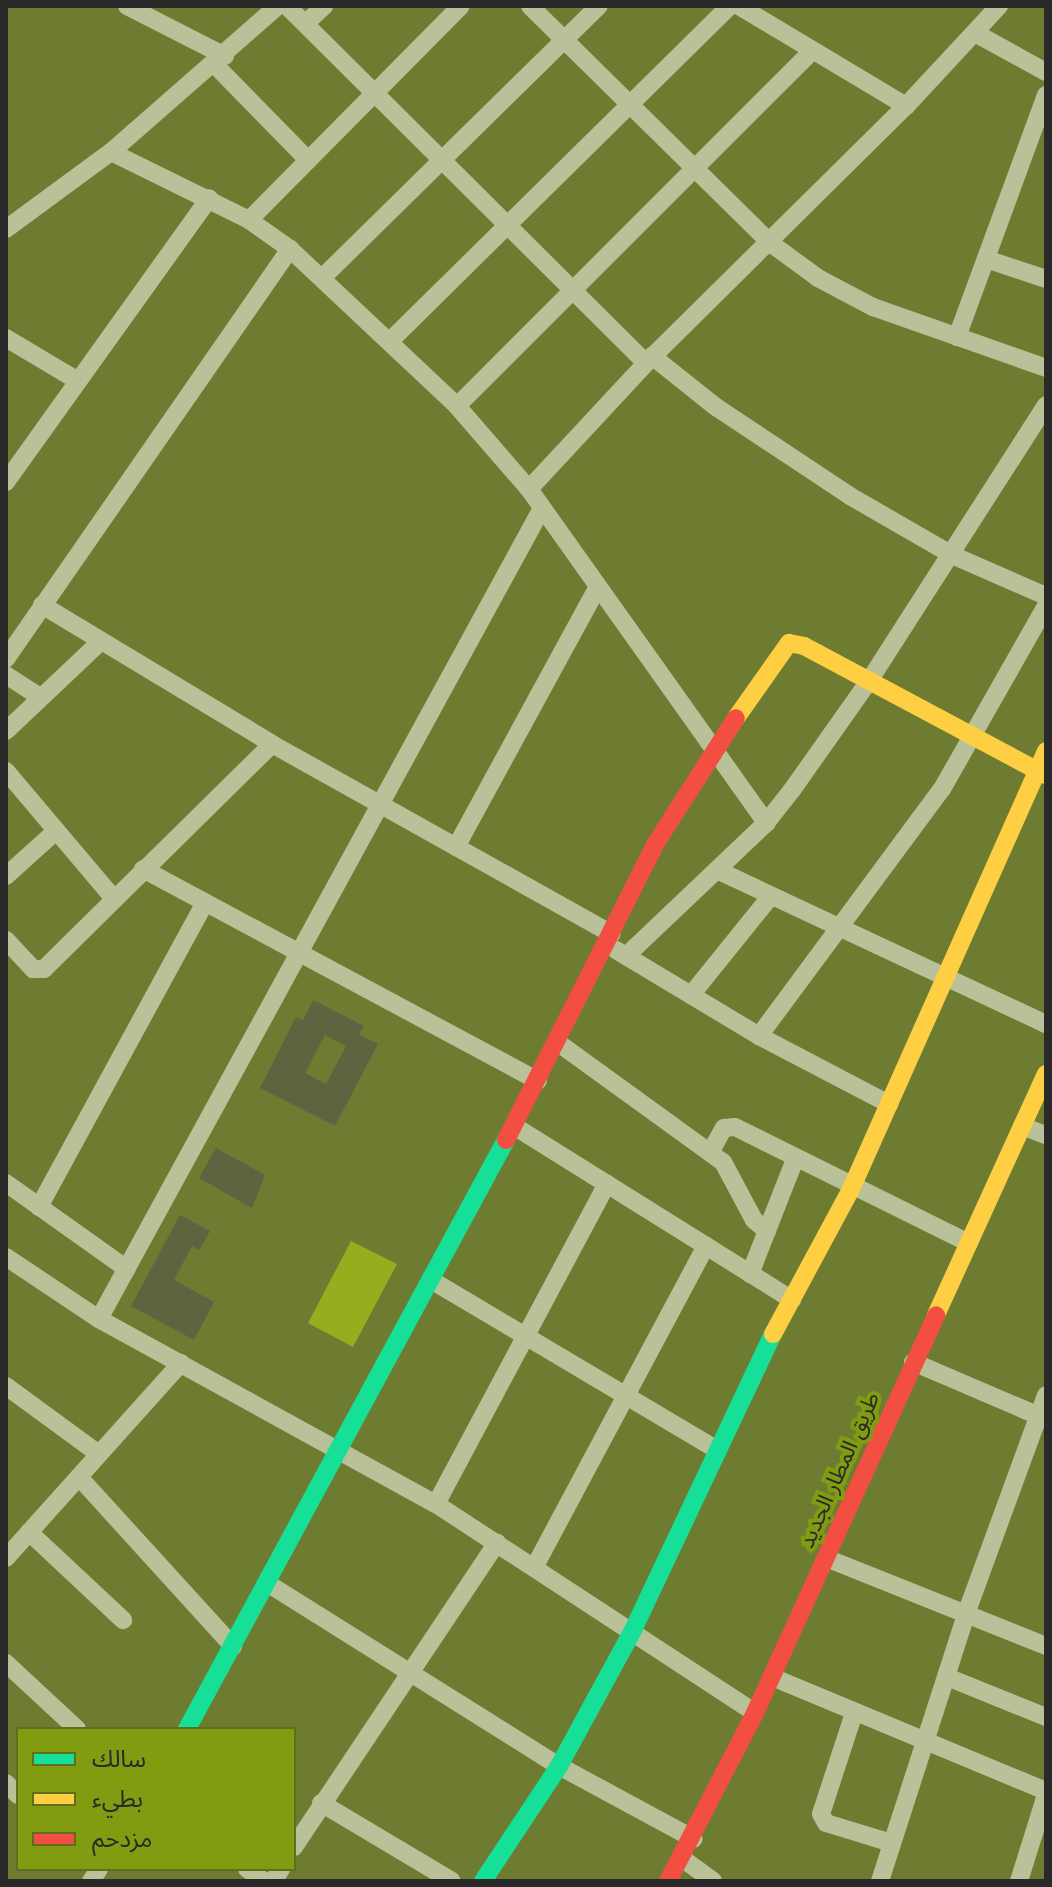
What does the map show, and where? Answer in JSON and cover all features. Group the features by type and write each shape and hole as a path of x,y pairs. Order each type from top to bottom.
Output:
{"street":[{"path":"127,6 220,61 308,160"},
{"path":"287,6 573,290 649,360 803,467 952,555 1046,596"},
{"path":"306,23 324,6"},
{"path":"249,220 461,6"},
{"path":"530,6 769,242 853,299 1046,368"},
{"path":"324,276 599,6"},
{"path":"391,340 730,6"},
{"path":"739,6 906,106"},
{"path":"529,489 649,360 906,106 999,6"},
{"path":"6,229 111,152 220,61 268,9"},
{"path":"975,33 1046,72"},
{"path":"457,406 812,51"},
{"path":"957,337 1046,95"},
{"path":"111,152 209,198 249,220 290,249 324,276 457,406 529,489 766,823"},
{"path":"6,482 209,198"},
{"path":"6,659 290,249"},
{"path":"986,259 1046,279"},
{"path":"6,338 78,381"},
{"path":"626,956 766,823 869,681 1046,405"},
{"path":"99,1319 542,508"},
{"path":"456,847 598,587"},
{"path":"42,605 99,643 456,847 609,939 626,956 759,1036 889,1104"},
{"path":"759,1036 841,930 975,736 1046,606"},
{"path":"6,731 99,643"},
{"path":"188,1727 343,1449 538,1081 656,843 713,749 789,643 804,646 1042,772"},
{"path":"6,675 40,697"},
{"path":"6,940 33,969 44,969 272,744"},
{"path":"483,1881 559,1766 633,1630 717,1450 852,1187 1042,772 1046,751"},
{"path":"6,771 114,899"},
{"path":"6,876 56,831"},
{"path":"143,869 538,1081"},
{"path":"717,870 841,930 947,975 1046,1024"},
{"path":"691,995 771,896"},
{"path":"39,1207 205,902"},
{"path":"557,1042 711,1151 730,1170 754,1220 767,1231"},
{"name":"طريق المطار الجديد","path":"668,1881 694,1839 772,1677 1046,1074"},
{"path":"514,1126 792,1300"},
{"path":"711,1151 729,1126 969,1243"},
{"path":"1022,1126 1046,1135"},
{"path":"750,1274 795,1159"},
{"path":"6,1183 127,1269"},
{"path":"436,1504 607,1184"},
{"path":"535,1566 706,1246"},
{"path":"6,1257 99,1319 343,1449 436,1504 633,1630 755,1713"},
{"path":"431,1280 717,1450"},
{"path":"913,1362 1042,1418"},
{"path":"6,1558 181,1363"},
{"path":"6,1386 99,1454"},
{"path":"880,1881 966,1614 1042,1418 1046,1395"},
{"path":"79,1477 233,1646"},
{"path":"29,1532 123,1620"},
{"path":"296,1844 497,1543"},
{"path":"826,1558 1046,1646"},
{"path":"267,1583 559,1766 694,1839"},
{"path":"6,1663 75,1727"},
{"path":"772,1677 1046,1793 1019,1881"},
{"path":"947,1677 1046,1717"},
{"path":"854,1713 821,1814 826,1823 892,1843"},
{"path":"321,1803 452,1881"},
{"path":"683,1859 713,1881"}],"green space":[{"path":"351,1241 397,1264 353,1347 308,1323"}],"building":[{"path":"313,1000 364,1026 359,1034 378,1044 335,1126 260,1088 296,1017 303,1020","holes":["325,1035 346,1046 326,1084 305,1073"]},
{"path":"216,1148 265,1175 252,1208 199,1178"},
{"path":"180,1215 210,1231 199,1250 192,1246 174,1280 214,1302 194,1340 131,1306"}],"traffic: fast":[{"path":"188,1727 506,1140"},
{"path":"483,1881 559,1766 633,1630 773,1334"}],"traffic: slow":[{"path":"736,718 789,643 804,646 1046,775"},
{"path":"773,1334 852,1187 1046,751"},
{"path":"936,1315 1046,1074"}],"traffic: jam":[{"path":"506,1140 656,843 736,718"},
{"path":"668,1881 755,1713 936,1315"}]}
